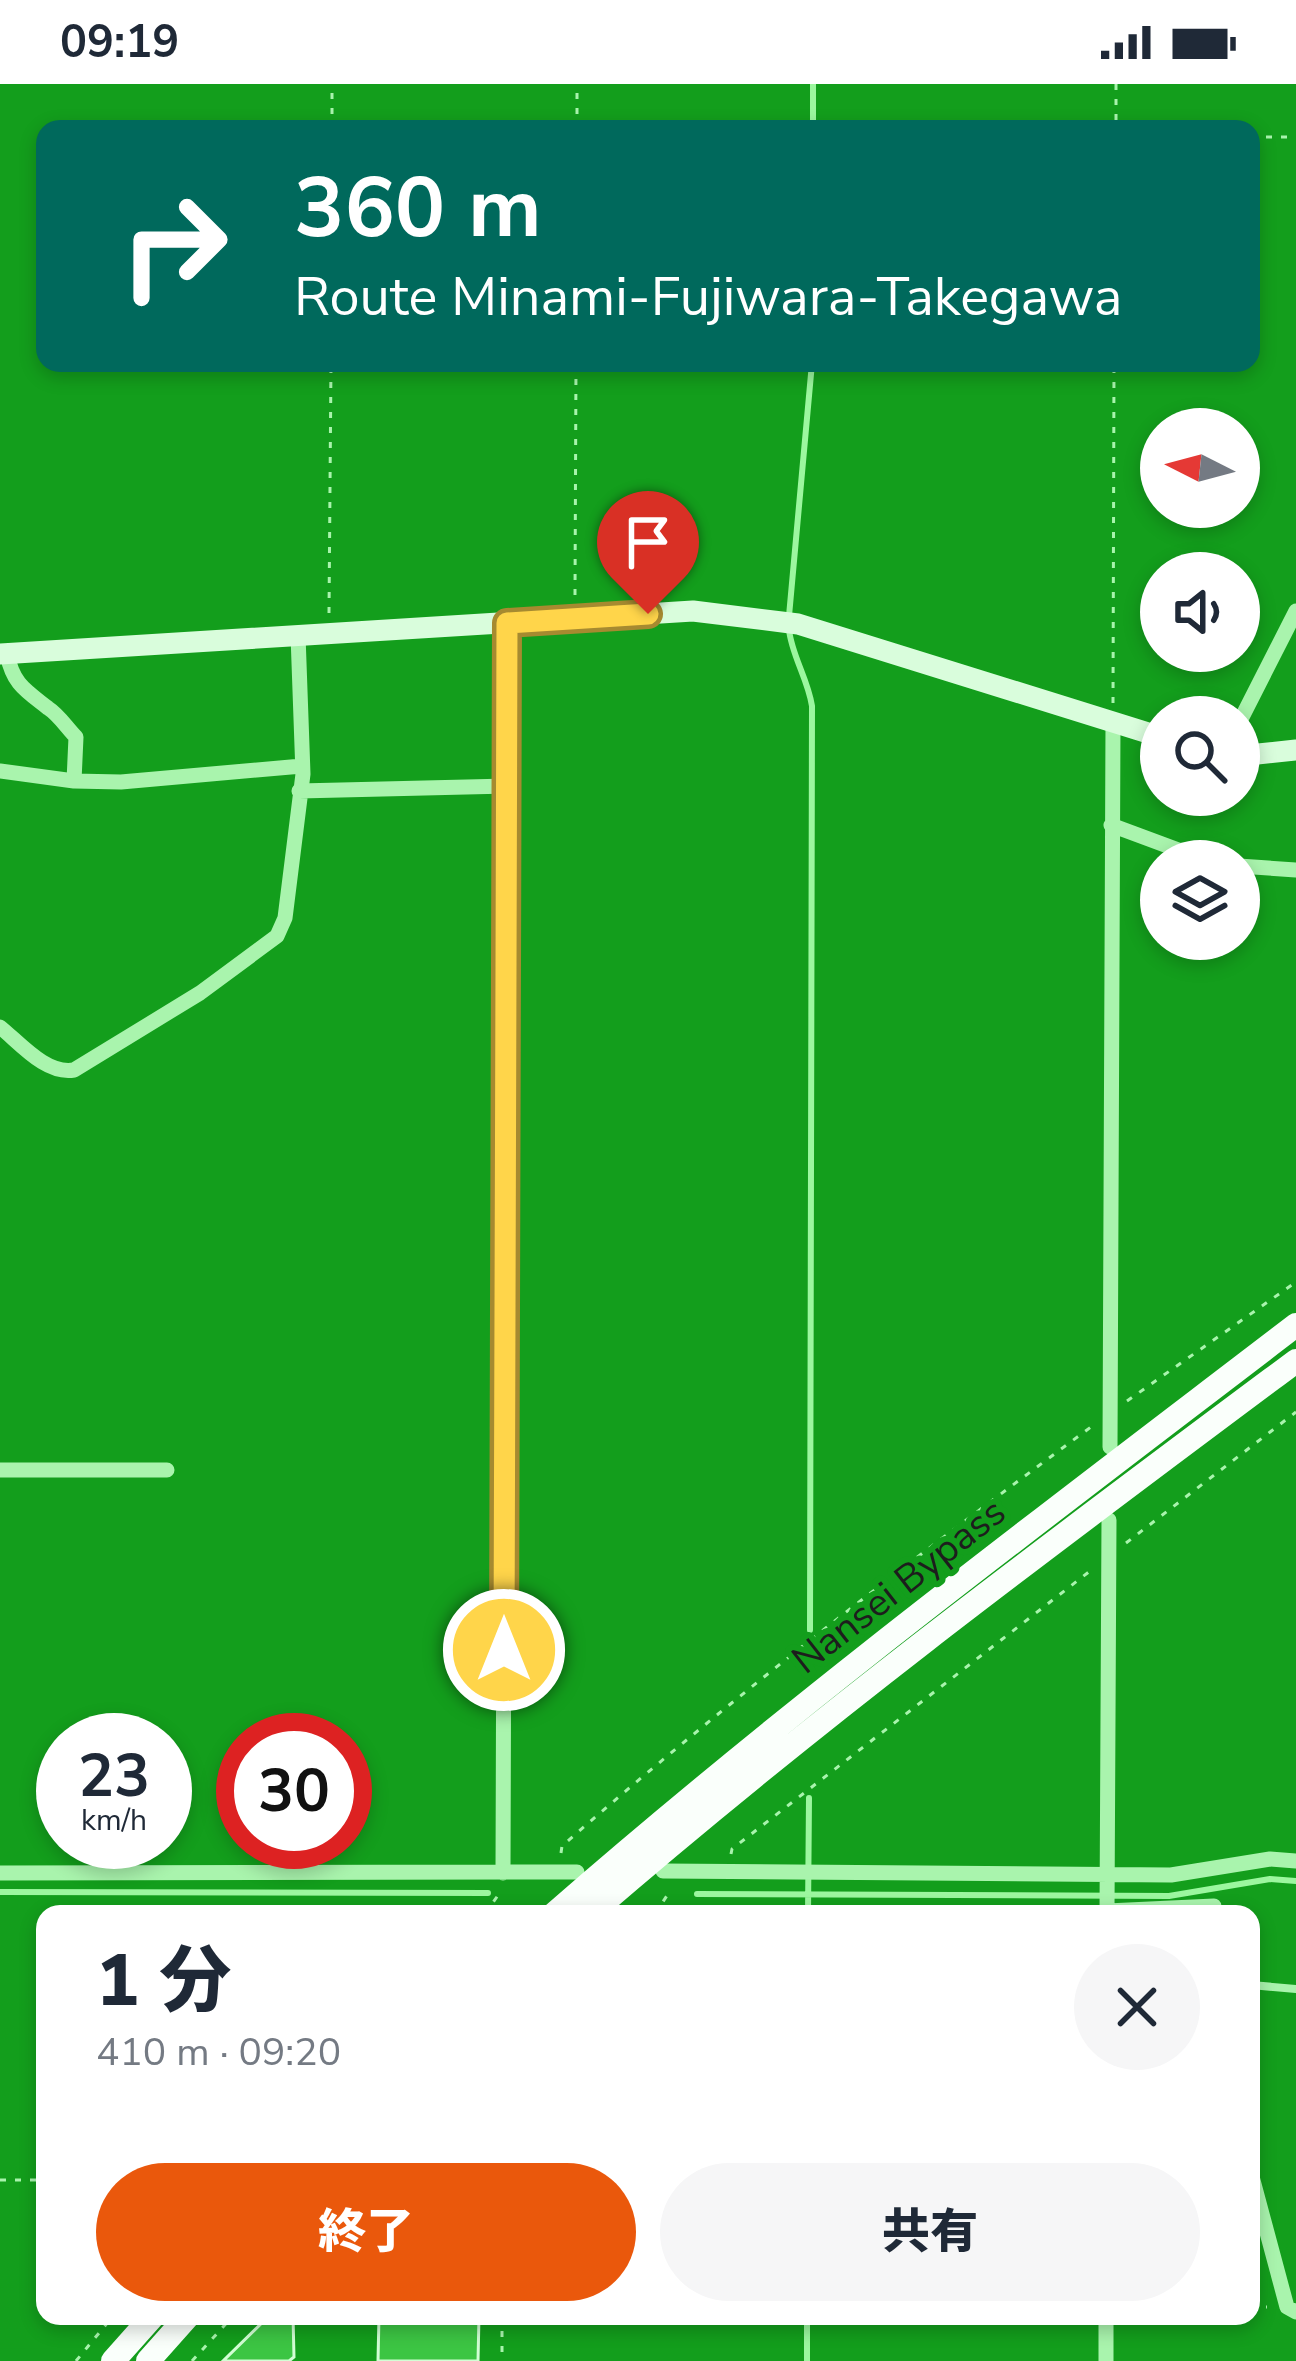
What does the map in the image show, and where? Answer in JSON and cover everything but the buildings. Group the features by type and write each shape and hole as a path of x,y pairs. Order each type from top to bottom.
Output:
{"highway":[{"name":"Nansei Bypass","path":"564,1905 701,1786 849,1667 1296,1325"},
{"name":"Nansei Bypass","path":"601,1905 768,1763 1296,1361"},
{"path":"112,2361 144,2325"},
{"path":"148,2361 180,2325"}],"main road":[{"path":"4,654 693,611 790,623 1140,731"},
{"path":"1260,754 1296,750"}],"street":[{"path":"1253,696 1296,611"},
{"path":"503,1873 507,623"},
{"path":"0,1027 47,1065 61,1072 74,1070 200,993 277,936 285,918 302,766 298,635"},
{"path":"4,654 12,677 27,695 50,709 76,737 74,782"},
{"path":"1110,1447 1113,723"},
{"path":"0,771 74,782 122,782 302,766"},
{"path":"299,791 508,786"},
{"path":"1111,825 1151,840"},
{"path":"1260,867 1296,870"},
{"path":"0,1470 166,1469"},
{"path":"1107,1905 1109,1520"},
{"path":"667,1871 1108,1879 1171,1875 1270,1859 1296,1861"},
{"path":"0,1873 578,1872"},
{"path":"1260,2207 1287,2307 1296,2312"},
{"path":"1106,2325 1106,2361"}],"lane":[{"path":"1260,1986 1296,1989"}],"path":[{"path":"332,84 332,120"},
{"path":"577,84 577,120"},
{"path":"1115,84 1116,120"},
{"path":"1260,137 1296,137"},
{"path":"329,632 331,372"},
{"path":"575,617 576,372"},
{"path":"1113,723 1114,372"},
{"path":"557,1872 562,1846 695,1730 922,1552 1296,1282"},
{"path":"728,1872 732,1849 1296,1412"},
{"path":"661,1905 670,1892 667,1871"},
{"path":"491,1905 501,1890 503,1873"},
{"path":"0,2180 36,2180"},
{"path":"76,2361 106,2325"},
{"path":"192,2361 225,2325"},
{"path":"502,2325 502,2361"}],"waterway":[{"path":"813,84 813,120"},
{"path":"789,616 811,372"},
{"path":"789,629 812,706 810,1630"},
{"path":"808,1905 809,1798"},
{"path":"697,1894 1169,1896 1270,1879 1296,1881"},
{"path":"0,1892 488,1893"},
{"path":"807,2325 807,2361"}],"route":[{"path":"504,1650 507,623 648,614"}]}
